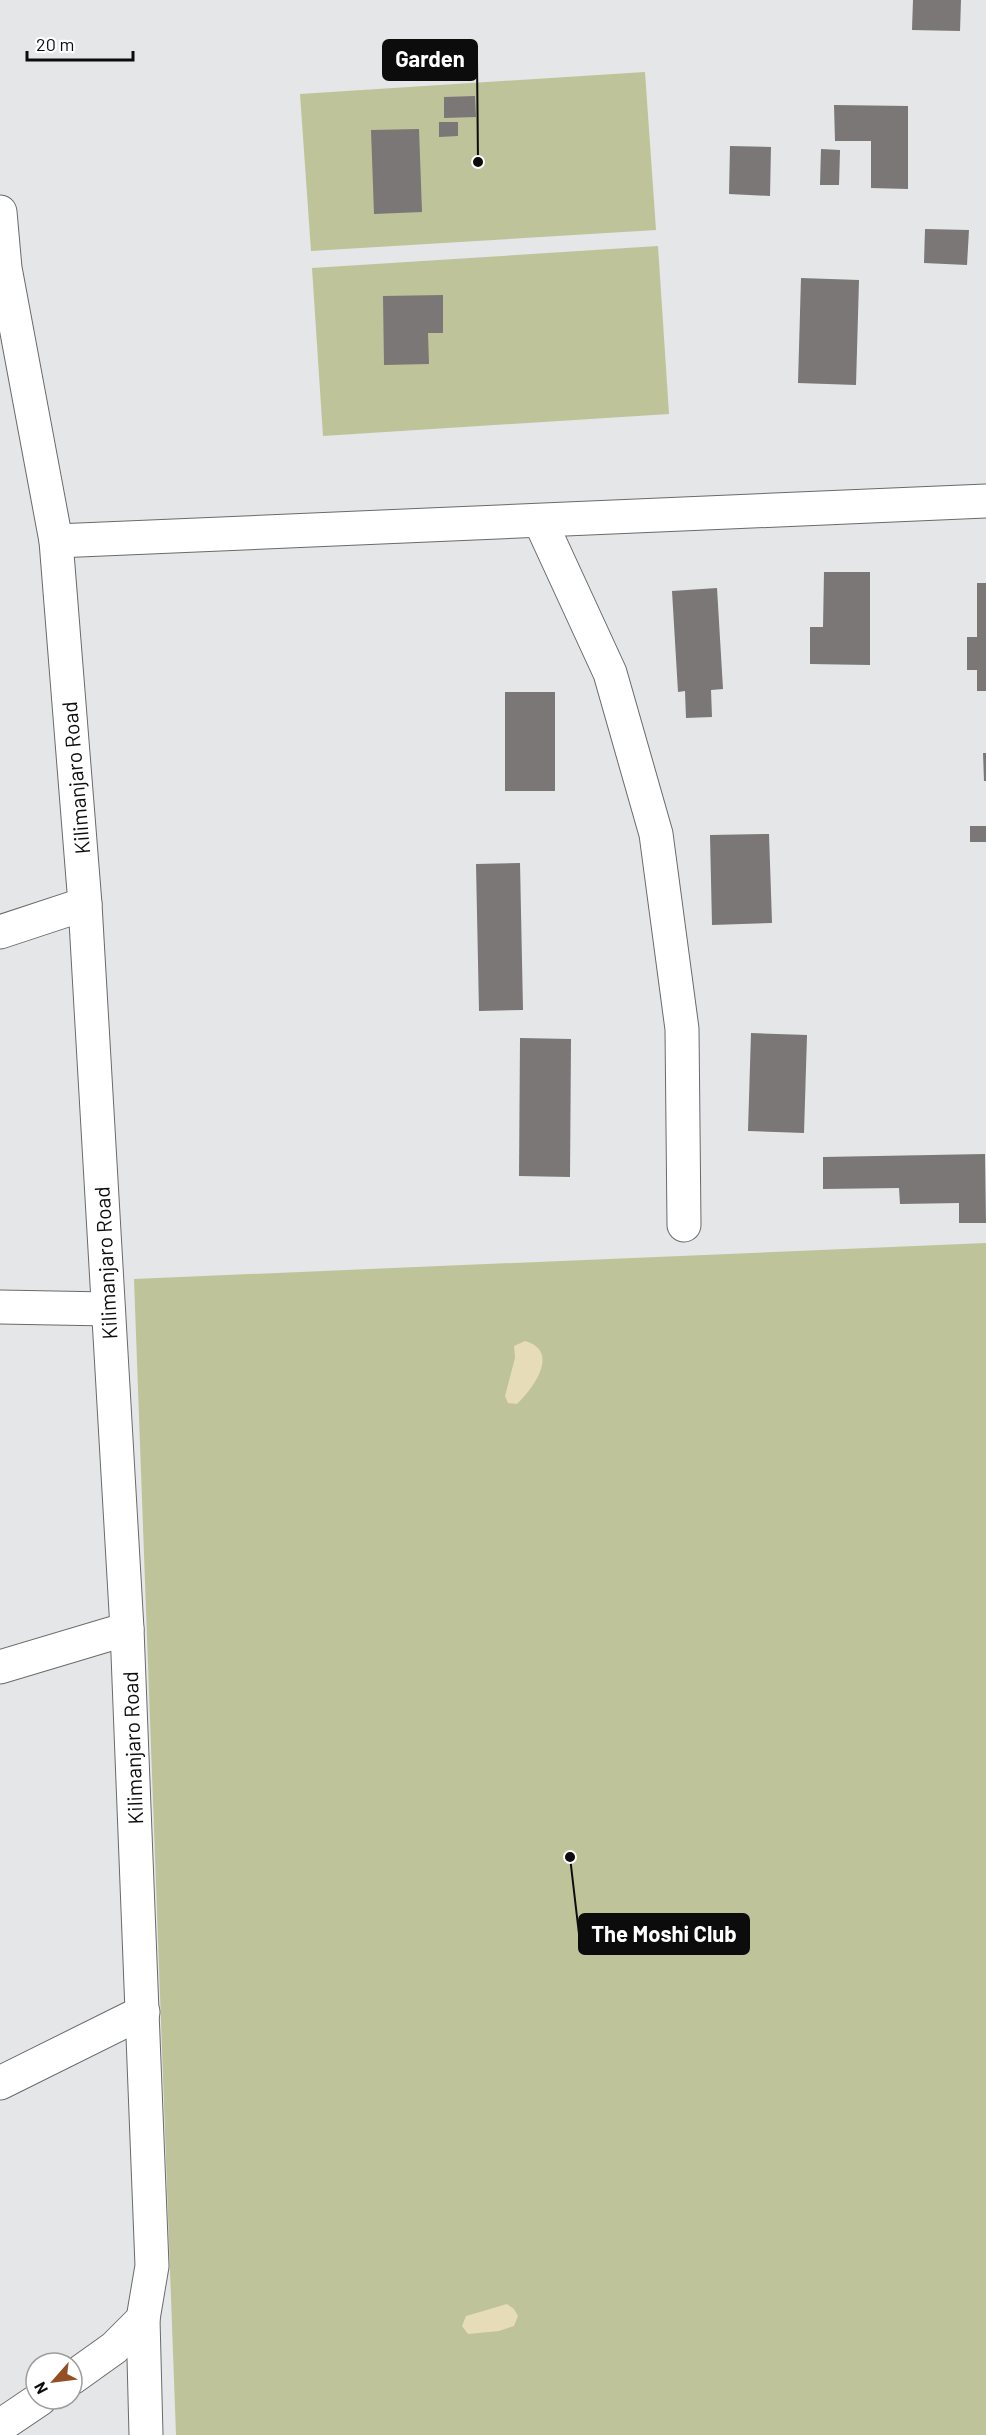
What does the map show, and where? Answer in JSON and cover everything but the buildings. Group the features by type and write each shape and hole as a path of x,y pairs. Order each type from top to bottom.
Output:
{"street":[{"name":"Kilimanjaro Road","path":"0,212 5,268 56,541 85,904 127,1629 152,2266 143,2319 146,2435"},
{"path":"56,541 986,501"},
{"path":"540,521 610,673 656,834 682,1029 684,1225"},
{"path":"0,932 85,904"},
{"path":"0,1308 108,1310"},
{"path":"0,1667 127,1629"},
{"path":"0,2083 142,2012"},
{"path":"84,2369 114,2348 143,2319"},
{"path":"0,2426 24,2410"}],"green space":[{"path":"645,72 656,230 311,251 300,94"},
{"path":"658,246 669,414 323,436 312,268"},
{"path":"986,1243 986,2435 176,2435 134,1279"}],"sand":[{"path":"525,1341 536,1346 543,1361 530,1389 517,1404 508,1403 505,1396 515,1358 514,1346"},
{"path":"507,2304 518,2316 514,2326 499,2331 468,2334 462,2326 466,2316"}],"place":[{"name":"Garden","path":"478,162"},
{"name":"The Moshi Club","path":"570,1857"}]}
